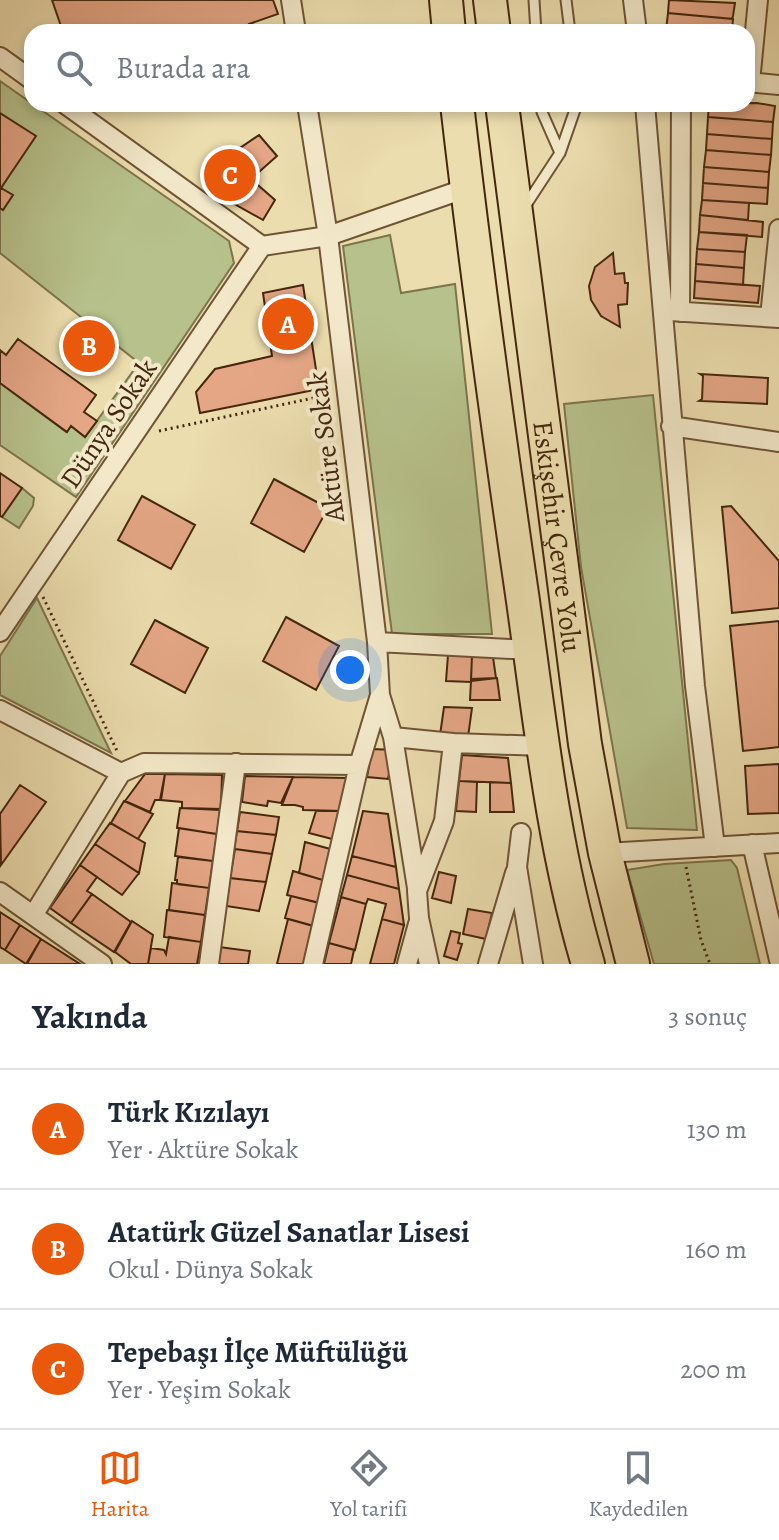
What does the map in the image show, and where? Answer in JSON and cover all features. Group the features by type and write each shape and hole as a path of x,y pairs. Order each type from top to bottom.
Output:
{"highway":[{"path":"446,0 448,24"},
{"path":"490,0 493,24"},
{"name":"Eskişehir Çevre Yolu","path":"458,112 543,746 578,929 588,964"},
{"name":"Eskişehir Çevre Yolu","path":"503,112 585,744 605,853 633,964"}],"street":[{"path":"291,0 295,24"},
{"path":"633,0 636,24"},
{"path":"755,27 758,0"},
{"path":"0,57 24,74"},
{"path":"755,83 779,85"},
{"path":"76,112 262,246 328,236 467,188"},
{"name":"Aktüre Sokak","path":"308,112 328,236 377,642 380,695"},
{"path":"646,112 671,311"},
{"path":"681,112 671,311 671,426 695,686 715,847"},
{"path":"671,311 775,318 779,229"},
{"name":"Dünya Sokak","path":"0,632 262,246"},
{"path":"671,426 776,445"},
{"path":"377,642 530,650"},
{"path":"380,695 393,737 419,918 429,964"},
{"path":"313,964 359,765 380,695"},
{"path":"0,710 124,772"},
{"path":"393,737 543,746"},
{"path":"417,891 444,821 453,743"},
{"path":"34,914 124,772 144,763 359,765"},
{"path":"209,964 236,763"},
{"path":"488,964 517,867 521,833"},
{"path":"605,853 779,843"},
{"path":"752,844 779,960"},
{"path":"517,867 533,964"},
{"path":"0,892 102,964"},
{"path":"407,964 419,918"}],"lane":[{"path":"534,0 536,24"},
{"path":"566,0 569,24"},
{"path":"542,112 560,153"},
{"path":"515,221 560,153 574,112"}],"path":[{"path":"132,437 347,391"},
{"path":"35,580 124,772"},
{"path":"682,849 701,940 710,964"}],"green space":[{"path":"0,81 24,98 24,112 44,112 229,241 234,263 76,497 0,445 0,383 66,432 71,426 85,437 139,363 0,253 0,208 12,195 1,188 35,136 0,113"},
{"path":"390,235 401,293 455,284 492,634 392,634 343,246"},
{"path":"653,395 697,830 627,828 581,567 564,404"},
{"path":"22,488 34,498 33,506 19,528 2,517"},
{"path":"37,598 111,753 0,695 0,656"},
{"path":"731,860 737,868 760,964 654,964 627,870 664,864"}],"building":[{"path":"52,0 273,0 278,14 249,24 60,24"},
{"path":"669,0 735,3 732,19 668,13"},
{"path":"668,13 733,19 733,24 667,24"},
{"path":"755,103 775,106 773,122 708,117 708,112 755,112"},
{"path":"0,113 36,136 1,188 13,195 3,210 0,208"},
{"path":"708,117 773,122 772,139 707,134"},
{"path":"707,134 772,139 771,155 706,150"},
{"path":"259,135 277,156 251,179 275,200 263,220 206,188 205,172"},
{"path":"706,150 771,155 769,172 704,167"},
{"path":"704,167 769,172 768,188 703,183"},
{"path":"703,183 768,188 767,204 702,200"},
{"path":"702,200 749,203 748,220 700,215"},
{"path":"700,215 763,222 762,237 699,232"},
{"path":"699,232 747,235 745,252 697,249"},
{"path":"697,249 745,252 744,268 696,264"},
{"path":"613,253 615,274 624,273 625,283 628,283 627,304 618,305 620,327 601,316 591,300 589,286 595,267"},
{"path":"696,264 744,268 743,285 695,281"},
{"path":"695,281 760,286 758,303 694,298"},
{"path":"303,285 319,389 200,413 196,392 215,369 272,356 263,293"},
{"path":"18,339 96,395 84,412 97,421 85,437 71,426 67,432 0,383 0,350 6,355"},
{"path":"700,374 768,378 767,404 699,401 702,399 703,376"},
{"path":"0,473 22,488 2,517 0,516"},
{"path":"274,479 328,508 304,552 251,523"},
{"path":"142,496 195,525 171,569 118,540"},
{"path":"731,506 779,561 779,608 732,613 722,507"},
{"path":"286,617 339,646 316,690 263,661"},
{"path":"155,620 208,648 185,693 131,664"},
{"path":"779,621 779,747 743,751 730,626"},
{"path":"448,655 472,655 471,682 446,681"},
{"path":"472,656 493,657 496,678 471,679"},
{"path":"497,678 500,700 470,700 471,681"},
{"path":"444,707 472,708 468,737 440,735"},
{"path":"372,749 394,750 388,779 367,777"},
{"path":"462,755 508,758 511,783 459,781"},
{"path":"779,764 779,813 748,814 745,766"},
{"path":"145,774 165,774 160,800 155,800 150,812 125,801"},
{"path":"165,774 222,775 221,809 182,808 182,802 161,800"},
{"path":"245,776 293,777 281,803 268,801 267,806 242,802"},
{"path":"293,777 348,778 344,811 303,810 303,807 295,805 282,805"},
{"path":"459,781 477,782 476,812 456,811"},
{"path":"490,782 511,783 514,812 490,812"},
{"path":"20,785 46,802 1,865 0,814"},
{"path":"124,801 153,814 138,839 111,823"},
{"path":"180,808 220,810 217,834 177,828"},
{"path":"316,811 344,811 336,840 309,833"},
{"path":"363,811 388,814 396,867 352,856"},
{"path":"240,812 279,817 276,835 237,831"},
{"path":"110,823 145,843 139,873 95,844"},
{"path":"179,828 217,834 213,861 175,856"},
{"path":"237,831 276,835 272,854 234,849"},
{"path":"305,842 334,850 326,881 299,873"},
{"path":"95,844 139,873 122,895 80,865"},
{"path":"235,849 272,854 266,882 230,878"},
{"path":"352,856 396,867 399,889 347,875"},
{"path":"178,857 213,861 209,888 177,884"},
{"path":"80,865 97,877 87,891 92,894 71,923 50,908"},
{"path":"293,871 326,881 320,903 287,895"},
{"path":"439,872 456,876 451,903 432,898"},
{"path":"347,875 399,889 404,925 382,919 386,904 368,899 366,904 341,897"},
{"path":"230,878 266,882 259,911 226,906"},
{"path":"172,883 209,888 205,915 169,910"},
{"path":"92,894 131,922 114,952 71,923"},
{"path":"291,896 319,903 314,926 285,918"},
{"path":"341,897 366,904 355,950 329,943"},
{"path":"468,909 492,913 486,939 463,934"},
{"path":"167,910 205,915 201,942 164,937"},
{"path":"0,912 20,925 5,950 0,947"},
{"path":"288,919 313,926 304,964 277,964"},
{"path":"382,919 404,925 394,964 370,964"},
{"path":"132,921 153,935 148,964 131,964 115,952"},
{"path":"20,925 41,939 26,964 5,950"},
{"path":"451,931 460,933 458,943 462,944 457,960 444,956"},
{"path":"169,937 201,942 197,964 148,964 151,948 164,950 166,954"},
{"path":"41,939 80,964 27,964"},
{"path":"329,943 354,950 351,964 324,964"},
{"path":"219,947 250,951 248,964 217,964"}],"place":[{"name":"Tepebaşı İlçe Müftülüğü","path":"230,175"},
{"name":"Türk Kızılayı","path":"288,324"},
{"name":"Atatürk Güzel Sanatlar Lisesi","path":"89,346"}]}
